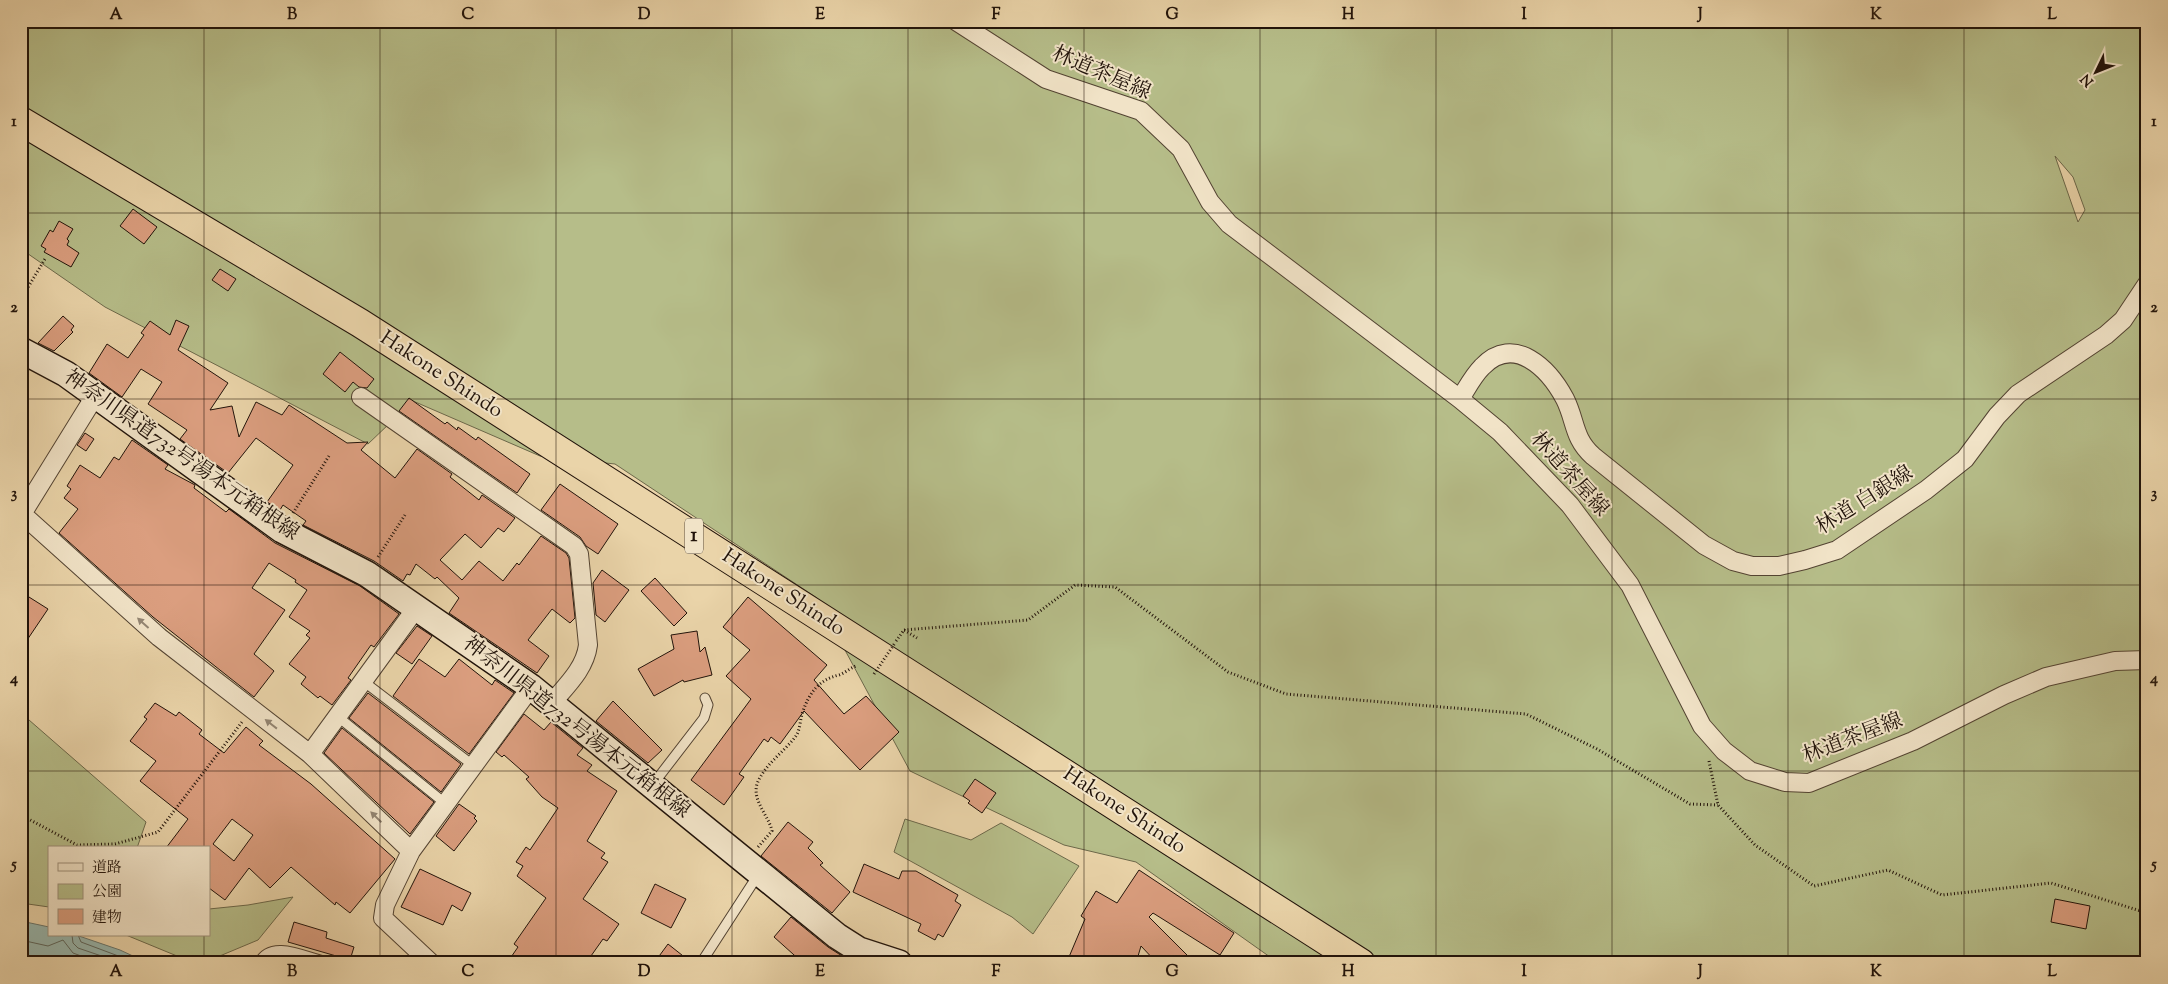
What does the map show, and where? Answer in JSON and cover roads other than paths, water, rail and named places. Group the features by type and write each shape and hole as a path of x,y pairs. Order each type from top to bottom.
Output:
{"highway":[{"name":"Hakone Shindo","path":"21,121 360,323 1361,963"}],"main road":[{"name":"神奈川県道732号湯本元箱根線","path":"21,350 66,374 282,530 367,574 417,607 531,687 847,943 864,952 899,963"}],"street":[{"name":"林道茶屋線","path":"956,21 1046,79 1141,111 1181,149 1210,202 1229,224 1460,398 1500,432 1570,505 1630,585 1702,726 1724,751 1750,771 1785,782 1809,783 1913,741 2004,695 2046,677 2114,661 2147,660"},
{"name":"林道 白銀線","path":"1460,398 1482,367 1493,358 1506,353 1521,354 1537,364 1552,380 1569,408 1582,446 1593,456 1704,545 1733,560 1752,566 1779,566 1837,550 1926,490 1965,459 1997,416 2018,394 2106,335 2123,320 2147,284"},
{"path":"95,396 21,513 158,637 310,754 411,851"},
{"path":"361,397 574,546 579,554 588,645 587,656 582,667 551,704"},
{"path":"310,754 417,607"},
{"path":"431,963 383,918 385,904 411,851 531,687"}],"lane":[{"path":"362,681 474,766"},
{"path":"652,786 704,718 708,705 705,698"},
{"path":"337,716 446,804"},
{"path":"701,963 752,867"},
{"path":"259,963 268,952 277,949 308,960 331,963"}],"water":[{"path":"21,921 48,927 48,936 79,936 120,950 148,963 21,963"}]}
